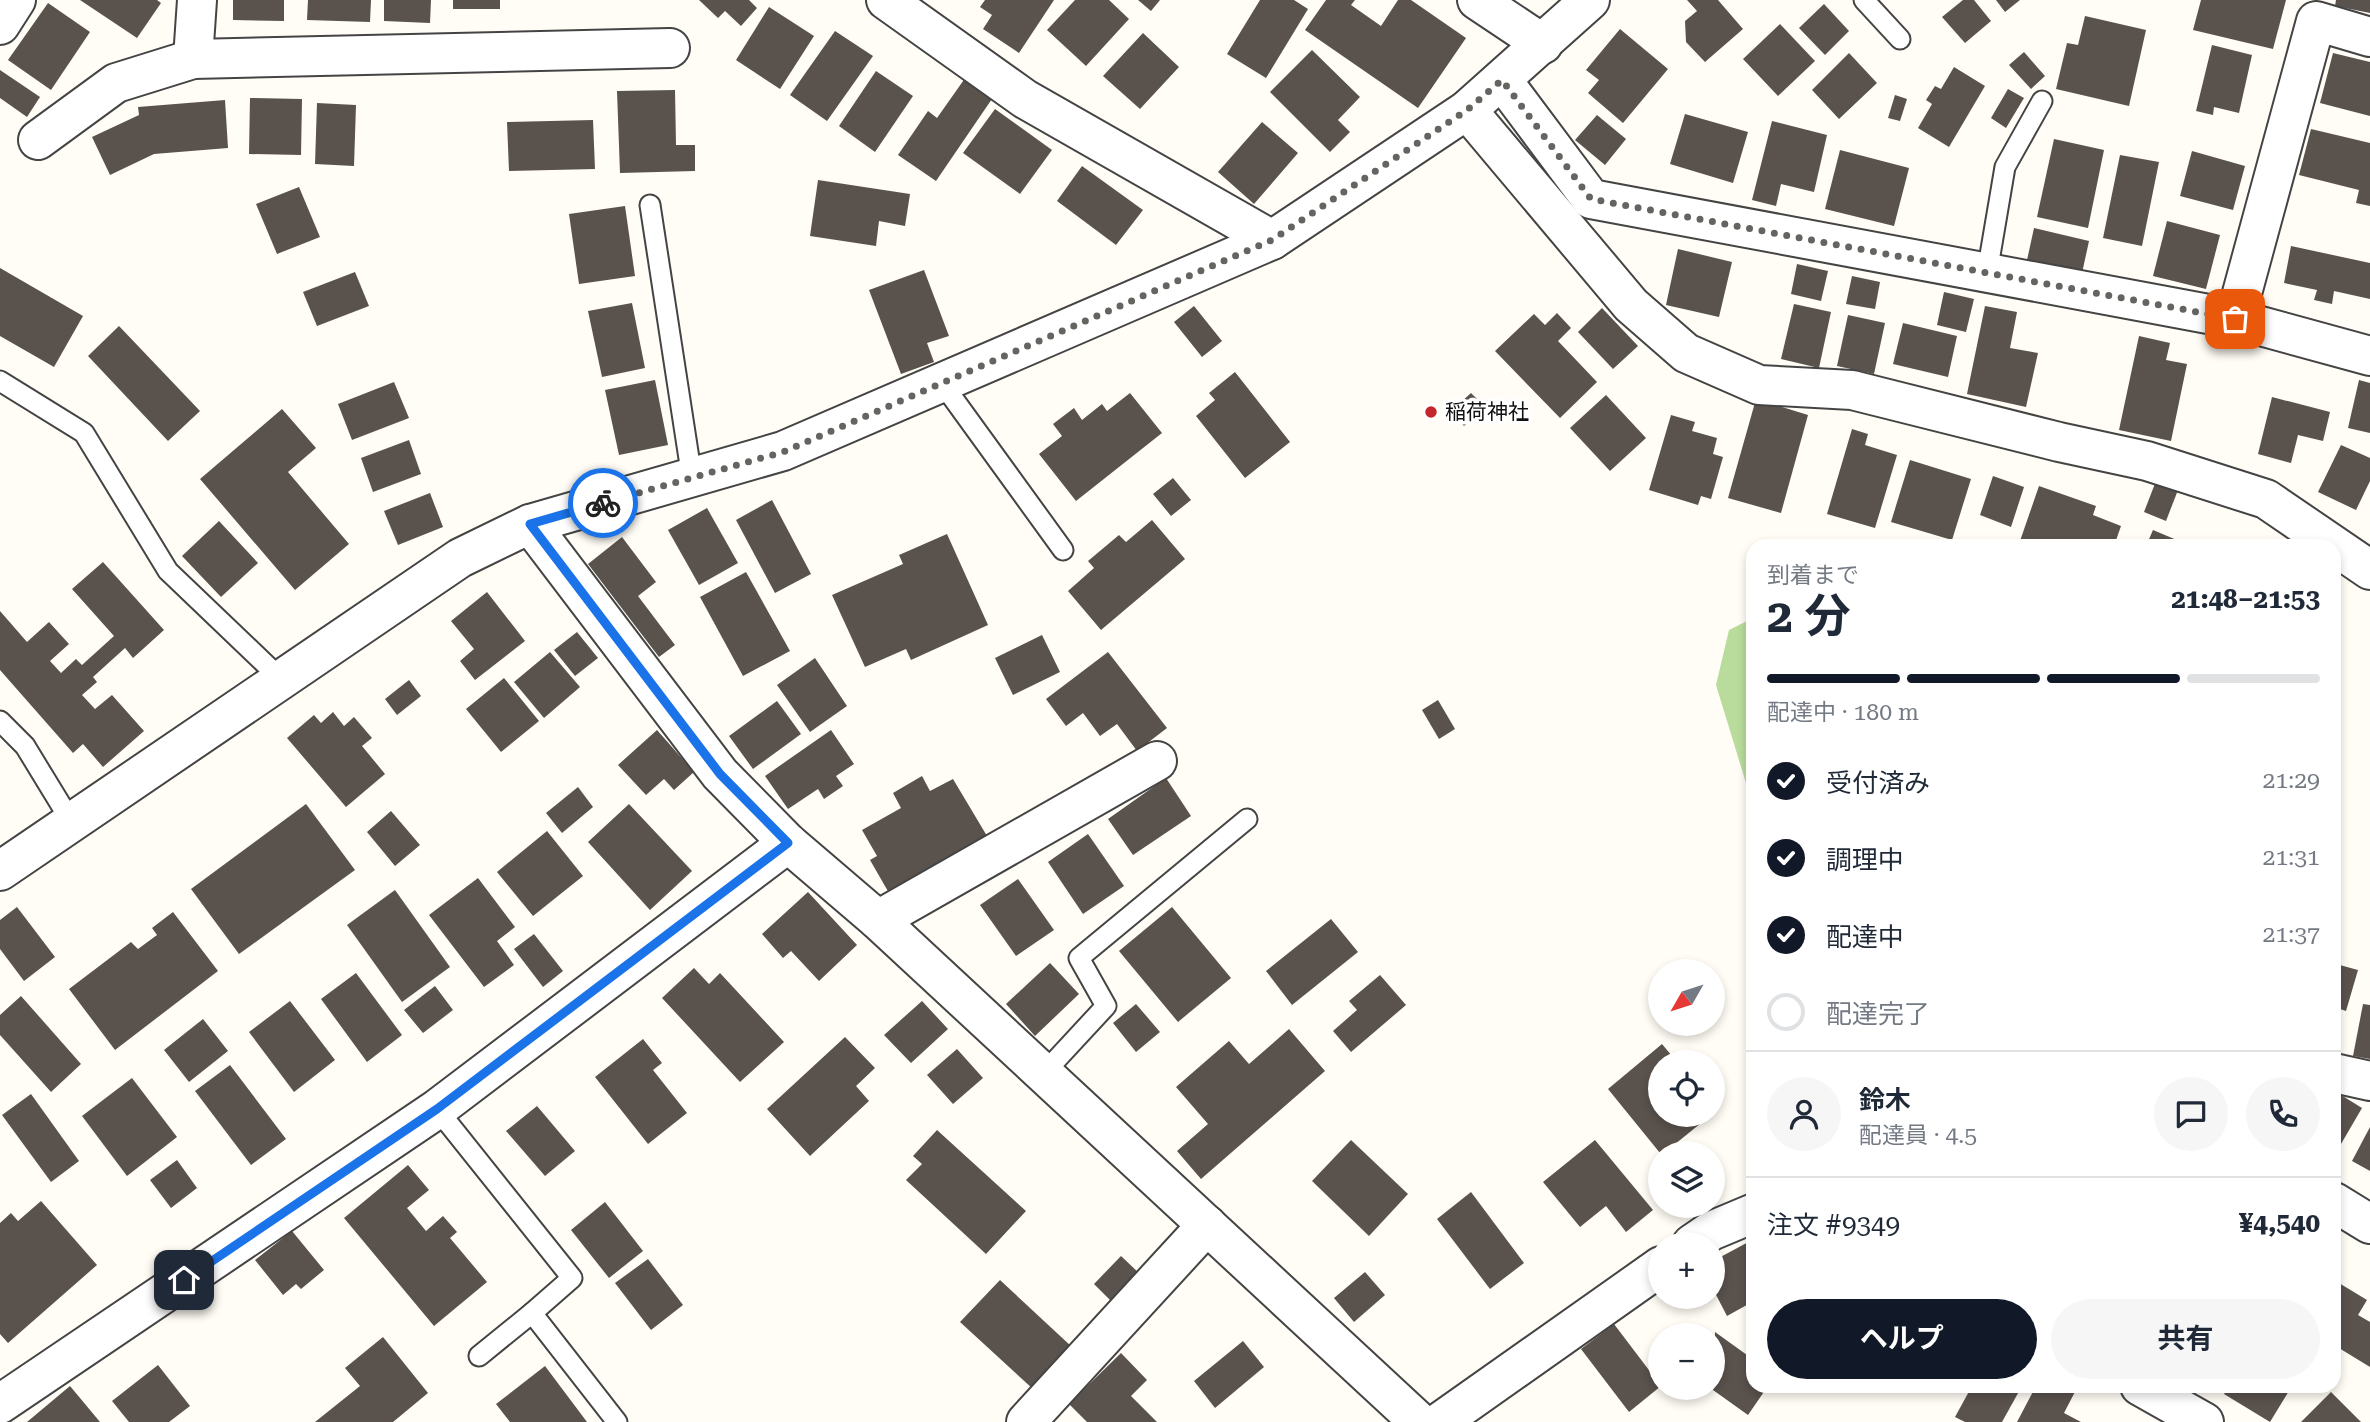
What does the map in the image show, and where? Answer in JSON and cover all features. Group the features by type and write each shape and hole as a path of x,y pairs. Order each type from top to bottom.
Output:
{"street":[{"path":"0,25 16,0"},
{"path":"193,59 197,0"},
{"path":"886,0 1025,99 1272,240"},
{"path":"1477,0 1543,44"},
{"path":"0,871 460,558 530,524 783,452 1272,240 1467,110 1590,0"},
{"path":"2235,319 2316,21 2370,37"},
{"path":"38,140 116,83 193,59 670,48"},
{"path":"1502,80 1591,199 2235,319 2370,356"},
{"path":"1467,110 1631,305 1686,353 1759,385 1852,390 2059,442 2147,461 2266,499 2325,539"},
{"path":"530,524 720,774 788,843 878,920 1419,1422"},
{"path":"2341,550 2370,570"},
{"path":"878,920 1157,761"},
{"path":"0,1404 437,1109 788,843"},
{"path":"2341,1075 2370,1082"},
{"path":"2341,1206 2370,1224"},
{"path":"1710,1232 1746,1216"},
{"path":"1027,1422 1207,1225"},
{"path":"1440,1422 1648,1275"},
{"path":"2152,1393 2204,1422"}],"lane":[{"path":"1864,0 1900,39"},
{"path":"1987,274 2005,167 2042,101"},
{"path":"650,205 692,478"},
{"path":"0,381 84,433 168,571 282,680"},
{"path":"942,383 1063,550"},
{"path":"0,721 25,746 72,822"},
{"path":"1043,1074 1106,1006 1079,958 1247,819"},
{"path":"437,1109 572,1278 479,1356"},
{"path":"532,1313 617,1422"}],"green space":[{"path":"1746,622 1746,783 1716,685 1729,630"}],"building":[{"path":"80,0 157,0 161,3 137,38"},
{"path":"233,0 284,0 284,21 233,20"},
{"path":"308,0 371,0 370,22 307,20"},
{"path":"384,0 431,0 430,23 384,21"},
{"path":"453,0 500,0 500,9 453,9"},
{"path":"699,0 749,0 757,8 741,26 725,11 718,18"},
{"path":"985,0 1054,0 1019,53 983,29 992,15 980,7"},
{"path":"1075,0 1109,0 1129,19 1086,66 1047,30"},
{"path":"1138,0 1160,0 1151,11"},
{"path":"1260,0 1294,0 1308,9 1266,78 1227,54"},
{"path":"1326,0 1355,0 1351,5 1381,26 1398,0 1411,0 1466,38 1418,108 1305,30"},
{"path":"1687,0 1718,0 1743,29 1705,62 1686,42 1685,21 1697,11"},
{"path":"1963,0 1974,0 1991,21 1965,43 1942,17"},
{"path":"1996,0 2020,0 2005,12"},
{"path":"2201,0 2286,0 2273,49 2193,30"},
{"path":"2336,0 2370,0 2370,13 2335,6"},
{"path":"48,3 90,32 51,90 8,60"},
{"path":"1824,4 1849,31 1825,55 1799,28"},
{"path":"769,7 814,36 780,89 736,60"},
{"path":"2085,16 2146,30 2129,106 2056,89 2067,43 2078,45"},
{"path":"1780,24 1815,61 1778,96 1743,59"},
{"path":"1620,29 1668,69 1623,123 1588,93 1599,80 1586,70"},
{"path":"835,31 873,56 827,121 790,95"},
{"path":"1143,33 1179,67 1140,109 1103,76"},
{"path":"2212,45 2252,55 2239,113 2214,107 2213,115 2196,111"},
{"path":"1312,50 1360,97 1338,120 1350,132 1330,152 1270,92"},
{"path":"2024,52 2045,76 2031,89 2009,65"},
{"path":"1849,53 1877,83 1839,119 1812,90"},
{"path":"2333,53 2370,62 2370,116 2320,103"},
{"path":"1954,67 1985,86 1949,147 1918,128 1932,104 1926,100 1935,86 1941,89"},
{"path":"0,70 40,97 27,117 0,98"},
{"path":"876,71 913,96 875,152 839,126"},
{"path":"968,74 996,93 936,181 898,155 928,111 937,118"},
{"path":"2008,89 2024,98 2006,128 1991,118"},
{"path":"675,90 676,145 695,145 695,171 620,173 617,91"},
{"path":"1895,95 1907,99 1900,121 1888,118"},
{"path":"250,98 302,99 301,155 249,154"},
{"path":"225,100 228,148 154,154 110,175 92,137 139,115 138,107"},
{"path":"317,103 356,105 354,166 315,164"},
{"path":"995,109 1052,150 1020,194 963,153"},
{"path":"1685,114 1748,132 1733,183 1670,164"},
{"path":"1597,115 1626,139 1605,165 1575,140"},
{"path":"593,120 595,169 509,171 507,122"},
{"path":"1772,121 1827,135 1814,192 1781,184 1776,206 1752,200"},
{"path":"1262,122 1298,153 1254,204 1218,172"},
{"path":"2311,129 2370,143 2370,206 2356,203 2359,190 2299,175"},
{"path":"2054,139 2104,150 2088,228 2037,217"},
{"path":"1840,150 1909,168 1894,226 1825,209"},
{"path":"2192,151 2245,166 2233,210 2180,196"},
{"path":"2120,155 2159,162 2142,246 2103,238"},
{"path":"1082,166 1143,210 1116,245 1057,201"},
{"path":"818,180 910,194 905,226 879,221 876,246 810,236"},
{"path":"299,187 320,237 277,254 256,204"},
{"path":"625,206 635,276 579,284 569,214"},
{"path":"2167,221 2220,235 2206,289 2153,276"},
{"path":"2034,228 2089,241 2082,273 2027,260"},
{"path":"2291,246 2370,263 2370,299 2334,291 2332,304 2314,300 2317,290 2284,283"},
{"path":"1678,249 1732,262 1719,317 1666,305"},
{"path":"1797,264 1828,271 1821,301 1791,294"},
{"path":"0,268 83,316 54,367 0,336"},
{"path":"924,270 949,336 927,343 934,362 901,374 869,290"},
{"path":"355,272 369,306 317,326 303,292"},
{"path":"1852,276 1880,282 1875,309 1846,304"},
{"path":"1944,292 1974,299 1966,332 1937,325"},
{"path":"632,303 645,368 602,377 588,311"},
{"path":"1794,304 1831,312 1819,368 1781,359"},
{"path":"1194,306 1222,341 1202,357 1174,322"},
{"path":"1985,306 2017,312 2010,348 2038,353 2026,407 1967,394"},
{"path":"1602,308 1638,346 1613,369 1578,332"},
{"path":"1557,313 1571,328 1558,341 1597,382 1560,418 1495,351 1534,314 1545,325"},
{"path":"1848,315 1885,323 1874,374 1837,366"},
{"path":"1903,323 1957,336 1948,377 1893,364"},
{"path":"119,326 200,411 168,441 88,356"},
{"path":"2139,336 2170,343 2166,360 2187,364 2171,441 2119,430"},
{"path":"1235,372 1290,442 1245,478 1196,416 1215,400 1209,393"},
{"path":"655,380 668,445 619,455 605,390"},
{"path":"2359,380 2370,383 2370,433 2348,428"},
{"path":"394,382 409,418 352,440 338,404"},
{"path":"1130,393 1162,433 1076,501 1039,454 1062,436 1053,424 1074,408 1082,420 1102,404 1107,411"},
{"path":"1471,393 1485,407 1464,426 1451,411"},
{"path":"1606,395 1646,438 1610,471 1570,428"},
{"path":"2272,397 2330,412 2323,441 2298,435 2291,463 2258,454"},
{"path":"1756,399 1808,415 1781,513 1728,498"},
{"path":"282,409 316,448 288,472 349,544 295,590 200,479"},
{"path":"1671,415 1695,422 1692,431 1717,438 1713,454 1723,457 1711,499 1701,496 1698,505 1649,490"},
{"path":"1852,429 1868,434 1865,445 1897,455 1875,528 1827,514"},
{"path":"409,440 421,474 373,492 361,458"},
{"path":"2341,445 2370,458 2370,481 2356,510 2318,492"},
{"path":"1910,460 1971,479 1952,539 1891,522"},
{"path":"1993,476 2024,487 2011,527 1980,515"},
{"path":"1173,478 1191,500 1171,516 1153,494"},
{"path":"2156,481 2178,490 2166,521 2144,512"},
{"path":"2039,486 2096,506 2093,515 2121,526 2116,539 2021,539"},
{"path":"430,493 443,527 398,545 384,511"},
{"path":"772,500 811,574 775,593 736,520"},
{"path":"707,508 738,563 699,585 668,530"},
{"path":"1152,520 1185,559 1101,630 1068,591 1094,568 1088,561 1119,535 1126,542"},
{"path":"219,521 258,563 221,597 182,556"},
{"path":"2153,530 2174,539 2149,539"},
{"path":"947,534 988,625 911,660 906,649 865,667 832,595 903,564 899,555"},
{"path":"622,537 656,582 638,596 675,645 659,657 588,564"},
{"path":"103,562 164,630 133,658 125,648 93,677 97,682 82,695 95,709 112,695 144,731 103,767 83,744 73,753 0,670 0,611 27,642 49,622 69,644 50,661 61,673 76,659 82,665 114,636 72,589"},
{"path":"746,572 790,651 743,676 700,597"},
{"path":"487,592 525,641 475,680 460,661 474,649 451,621"},
{"path":"577,632 598,658 575,676 554,650"},
{"path":"1042,635 1060,672 1013,695 995,658"},
{"path":"550,652 580,687 544,718 514,682"},
{"path":"1108,652 1167,728 1137,751 1117,724 1100,736 1083,713 1066,726 1046,699"},
{"path":"815,658 847,706 810,732 777,685"},
{"path":"504,678 539,721 501,752 466,709"},
{"path":"409,680 421,696 397,715 385,699"},
{"path":"1438,700 1455,729 1439,739 1422,710"},
{"path":"777,701 801,734 753,769 729,736"},
{"path":"333,712 344,726 354,717 372,738 362,746 385,774 346,807 287,738 314,715 321,723"},
{"path":"657,730 694,772 674,790 664,779 646,795 618,765"},
{"path":"831,730 854,764 836,776 843,786 824,799 818,789 788,809 765,776"},
{"path":"922,776 930,791 953,779 987,836 889,893 870,860 877,856 862,830 901,808 893,793"},
{"path":"1166,778 1191,816 1133,855 1108,819"},
{"path":"578,787 593,807 562,833 546,813"},
{"path":"306,804 355,870 239,954 191,889"},
{"path":"629,804 692,871 650,910 588,842"},
{"path":"391,811 420,845 395,866 367,832"},
{"path":"547,831 583,876 533,916 497,872"},
{"path":"1088,834 1124,886 1083,914 1048,862"},
{"path":"478,878 515,927 497,941 514,965 484,987 429,915"},
{"path":"1018,879 1054,930 1016,956 980,905"},
{"path":"395,890 450,967 402,1002 347,925"},
{"path":"808,892 857,945 819,981 791,951 783,958 762,934"},
{"path":"17,907 55,957 24,981 0,949 0,920"},
{"path":"1172,907 1231,978 1178,1022 1119,951"},
{"path":"173,912 218,971 115,1050 69,989 131,942 138,949 157,935 152,928"},
{"path":"1331,919 1358,952 1292,1005 1266,971"},
{"path":"534,934 563,971 543,987 514,949"},
{"path":"1050,963 1079,994 1035,1036 1006,1004"},
{"path":"2341,965 2358,970 2346,1011 2341,1009"},
{"path":"694,968 709,984 720,973 784,1042 740,1082 662,998"},
{"path":"356,973 402,1035 367,1062 321,999"},
{"path":"1380,975 1406,1005 1351,1052 1333,1031 1357,1010 1349,1001"},
{"path":"435,986 453,1010 423,1033 404,1010"},
{"path":"21,996 81,1064 51,1092 0,1035 0,1015"},
{"path":"290,1001 335,1060 294,1092 249,1032"},
{"path":"922,1001 948,1029 911,1063 884,1035"},
{"path":"1136,1004 1160,1032 1136,1052 1113,1023"},
{"path":"2363,1004 2370,1005 2370,1059 2353,1056"},
{"path":"203,1019 228,1051 189,1082 164,1050"},
{"path":"1289,1029 1325,1071 1201,1179 1177,1151 1208,1124 1176,1087 1229,1041 1249,1064"},
{"path":"845,1037 875,1068 856,1086 869,1101 810,1156 767,1109"},
{"path":"643,1039 662,1063 653,1070 687,1113 648,1144 595,1077"},
{"path":"1662,1044 1667,1050 1655,1050"},
{"path":"957,1049 983,1078 953,1104 927,1075"},
{"path":"1648,1056 1648,1127 1696,1127 1679,1141 1650,1141 1608,1089"},
{"path":"230,1065 286,1139 251,1165 195,1091"},
{"path":"132,1078 177,1137 127,1176 82,1116"},
{"path":"31,1094 79,1161 51,1182 2,1115"},
{"path":"2341,1095 2362,1108 2341,1144"},
{"path":"537,1106 575,1151 545,1176 506,1131"},
{"path":"2370,1127 2370,1171 2352,1161"},
{"path":"937,1130 1026,1211 986,1254 906,1180 922,1164 913,1156"},
{"path":"1351,1140 1408,1194 1369,1236 1312,1181"},
{"path":"1595,1140 1648,1204 1648,1214 1626,1232 1606,1206 1580,1227 1543,1182"},
{"path":"177,1160 197,1188 171,1208 150,1180"},
{"path":"408,1165 429,1190 407,1208 426,1231 443,1216 457,1232 450,1238 487,1282 434,1326 344,1218"},
{"path":"1471,1192 1524,1263 1490,1289 1437,1219"},
{"path":"41,1201 97,1265 8,1343 0,1334 0,1223 11,1213 18,1221"},
{"path":"605,1202 643,1251 609,1278 571,1230"},
{"path":"292,1231 324,1270 301,1289 296,1284 283,1295 255,1260"},
{"path":"1746,1243 1746,1305 1727,1316 1723,1309 1725,1255"},
{"path":"1121,1256 1140,1274 1112,1302 1094,1284"},
{"path":"648,1259 683,1305 651,1330 615,1283"},
{"path":"1365,1272 1385,1295 1354,1322 1334,1298"},
{"path":"1000,1280 1072,1347 1033,1389 960,1322"},
{"path":"2341,1284 2367,1300 2358,1315 2370,1322 2370,1367 2341,1349"},
{"path":"1614,1324 1648,1369 1648,1397 1629,1412 1581,1349"},
{"path":"383,1337 428,1393 393,1422 315,1422 360,1386 345,1368"},
{"path":"1725,1339 1746,1354 1746,1393 1763,1393 1748,1415 1725,1399"},
{"path":"1243,1341 1264,1367 1215,1408 1194,1381"},
{"path":"1121,1353 1147,1380 1131,1396 1157,1422 1087,1422 1069,1404"},
{"path":"158,1365 190,1406 169,1422 129,1422 112,1401"},
{"path":"545,1366 587,1422 510,1422 496,1404"},
{"path":"70,1386 100,1422 27,1422"},
{"path":"1968,1393 2018,1393 2002,1422 1965,1422 1955,1417"},
{"path":"2032,1393 2074,1393 2064,1413 2081,1422 2017,1422"},
{"path":"2225,1393 2288,1393 2270,1422"},
{"path":"2332,1393 2361,1422 2301,1422"}],"way so far":[{"path":"603,503 783,452 1272,240 1467,110 1502,80 1591,199 2235,319"}],"place":[{"name":"稲荷神社","path":"1431,412"}],"route":[{"path":"184,1280 437,1109 788,843 720,774 530,524 603,503"}]}
